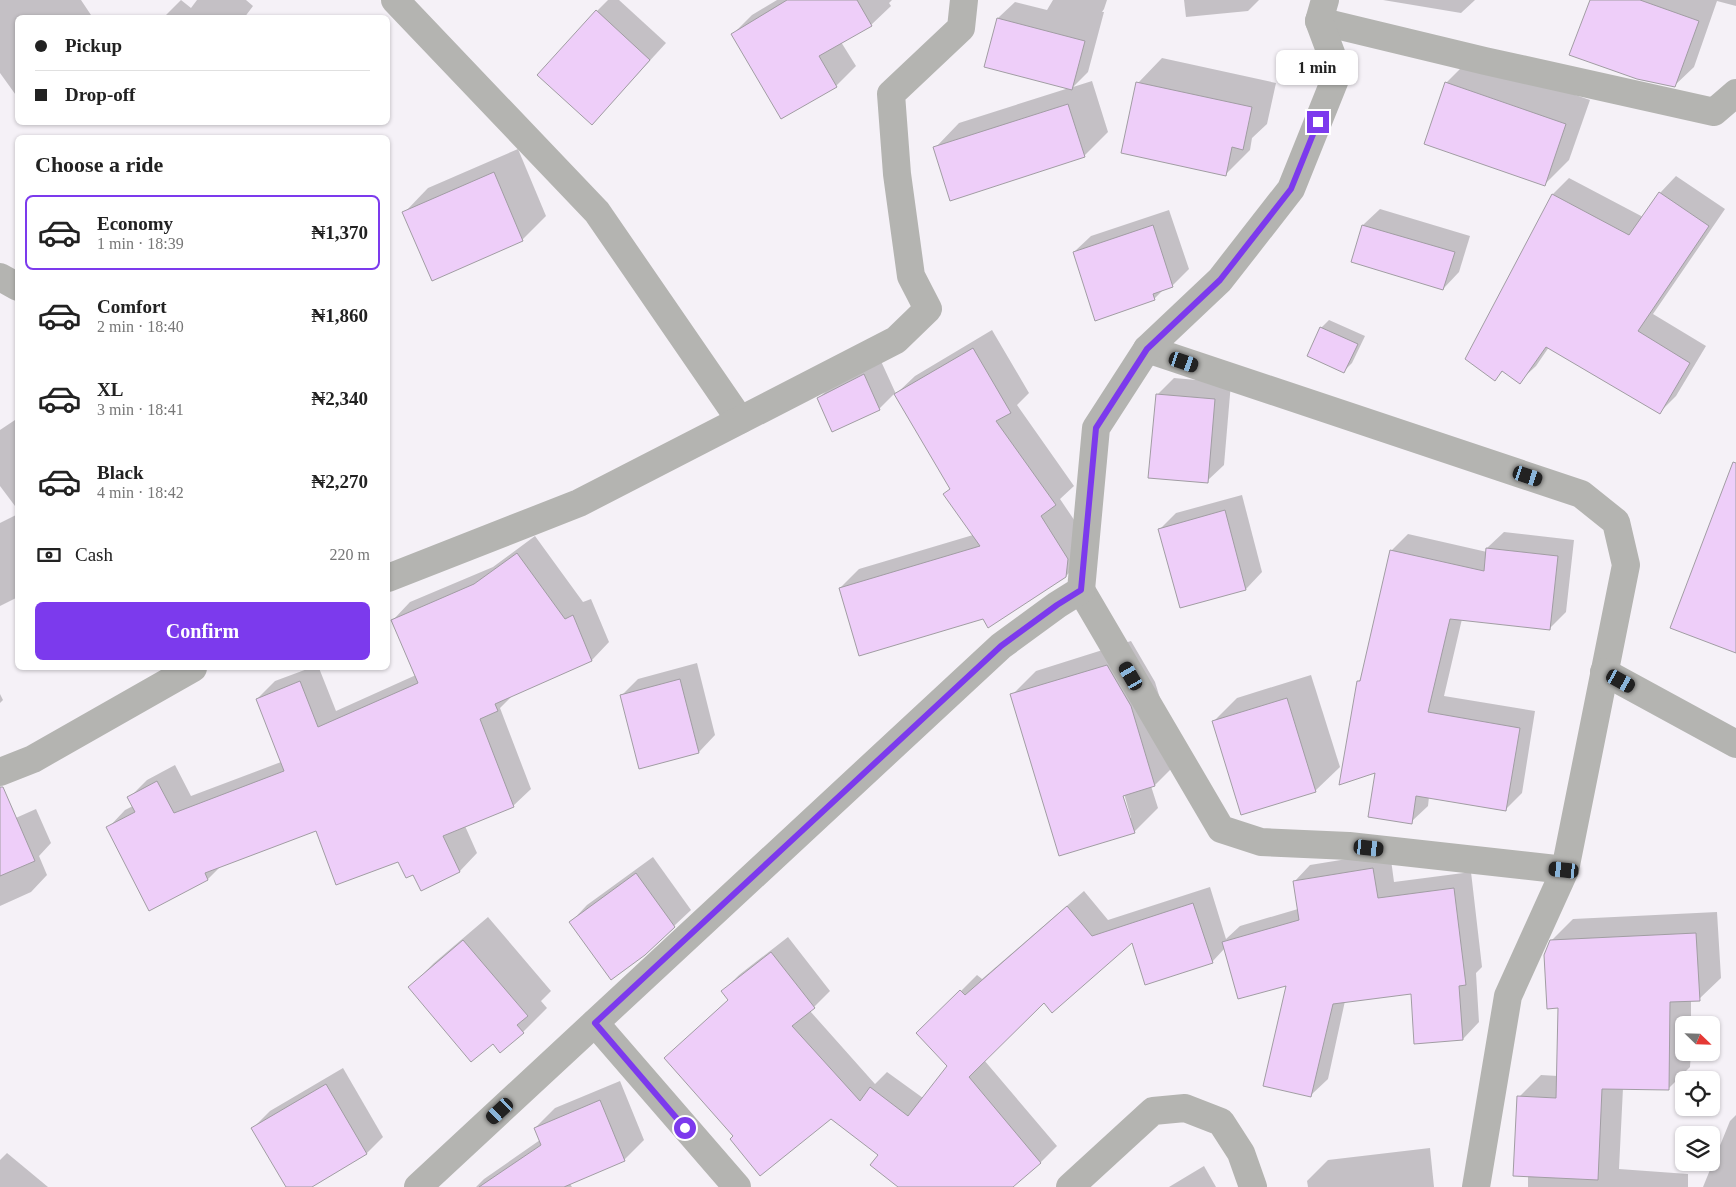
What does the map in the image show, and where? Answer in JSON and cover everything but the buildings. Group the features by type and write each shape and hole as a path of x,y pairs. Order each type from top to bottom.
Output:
{"street":[{"path":"395,0 598,212 740,420"},
{"path":"390,577 579,503 896,340 928,309 910,276 897,174 891,94 961,28 964,0"},
{"path":"1322,11 1485,61 1714,112 1736,93"},
{"path":"1322,11 1338,72 1291,189 1220,280 1147,349 1096,428 1081,590 1221,829 1262,842 1349,846 1564,870"},
{"path":"0,276 15,285"},
{"path":"1147,349 1581,494 1616,522 1626,565 1564,870 1508,996 1476,1187"},
{"path":"418,1187 1001,646 1081,590"},
{"path":"0,772 33,759 189,670"},
{"path":"1604,672 1736,744"},
{"path":"595,1023 737,1187"},
{"path":"1070,1187 1153,1111 1185,1108 1220,1122 1241,1153 1253,1187"}],"route":[{"path":"685,1128 595,1023 1001,646 1081,590 1096,428 1147,349 1220,280 1291,189 1318,122"}]}
